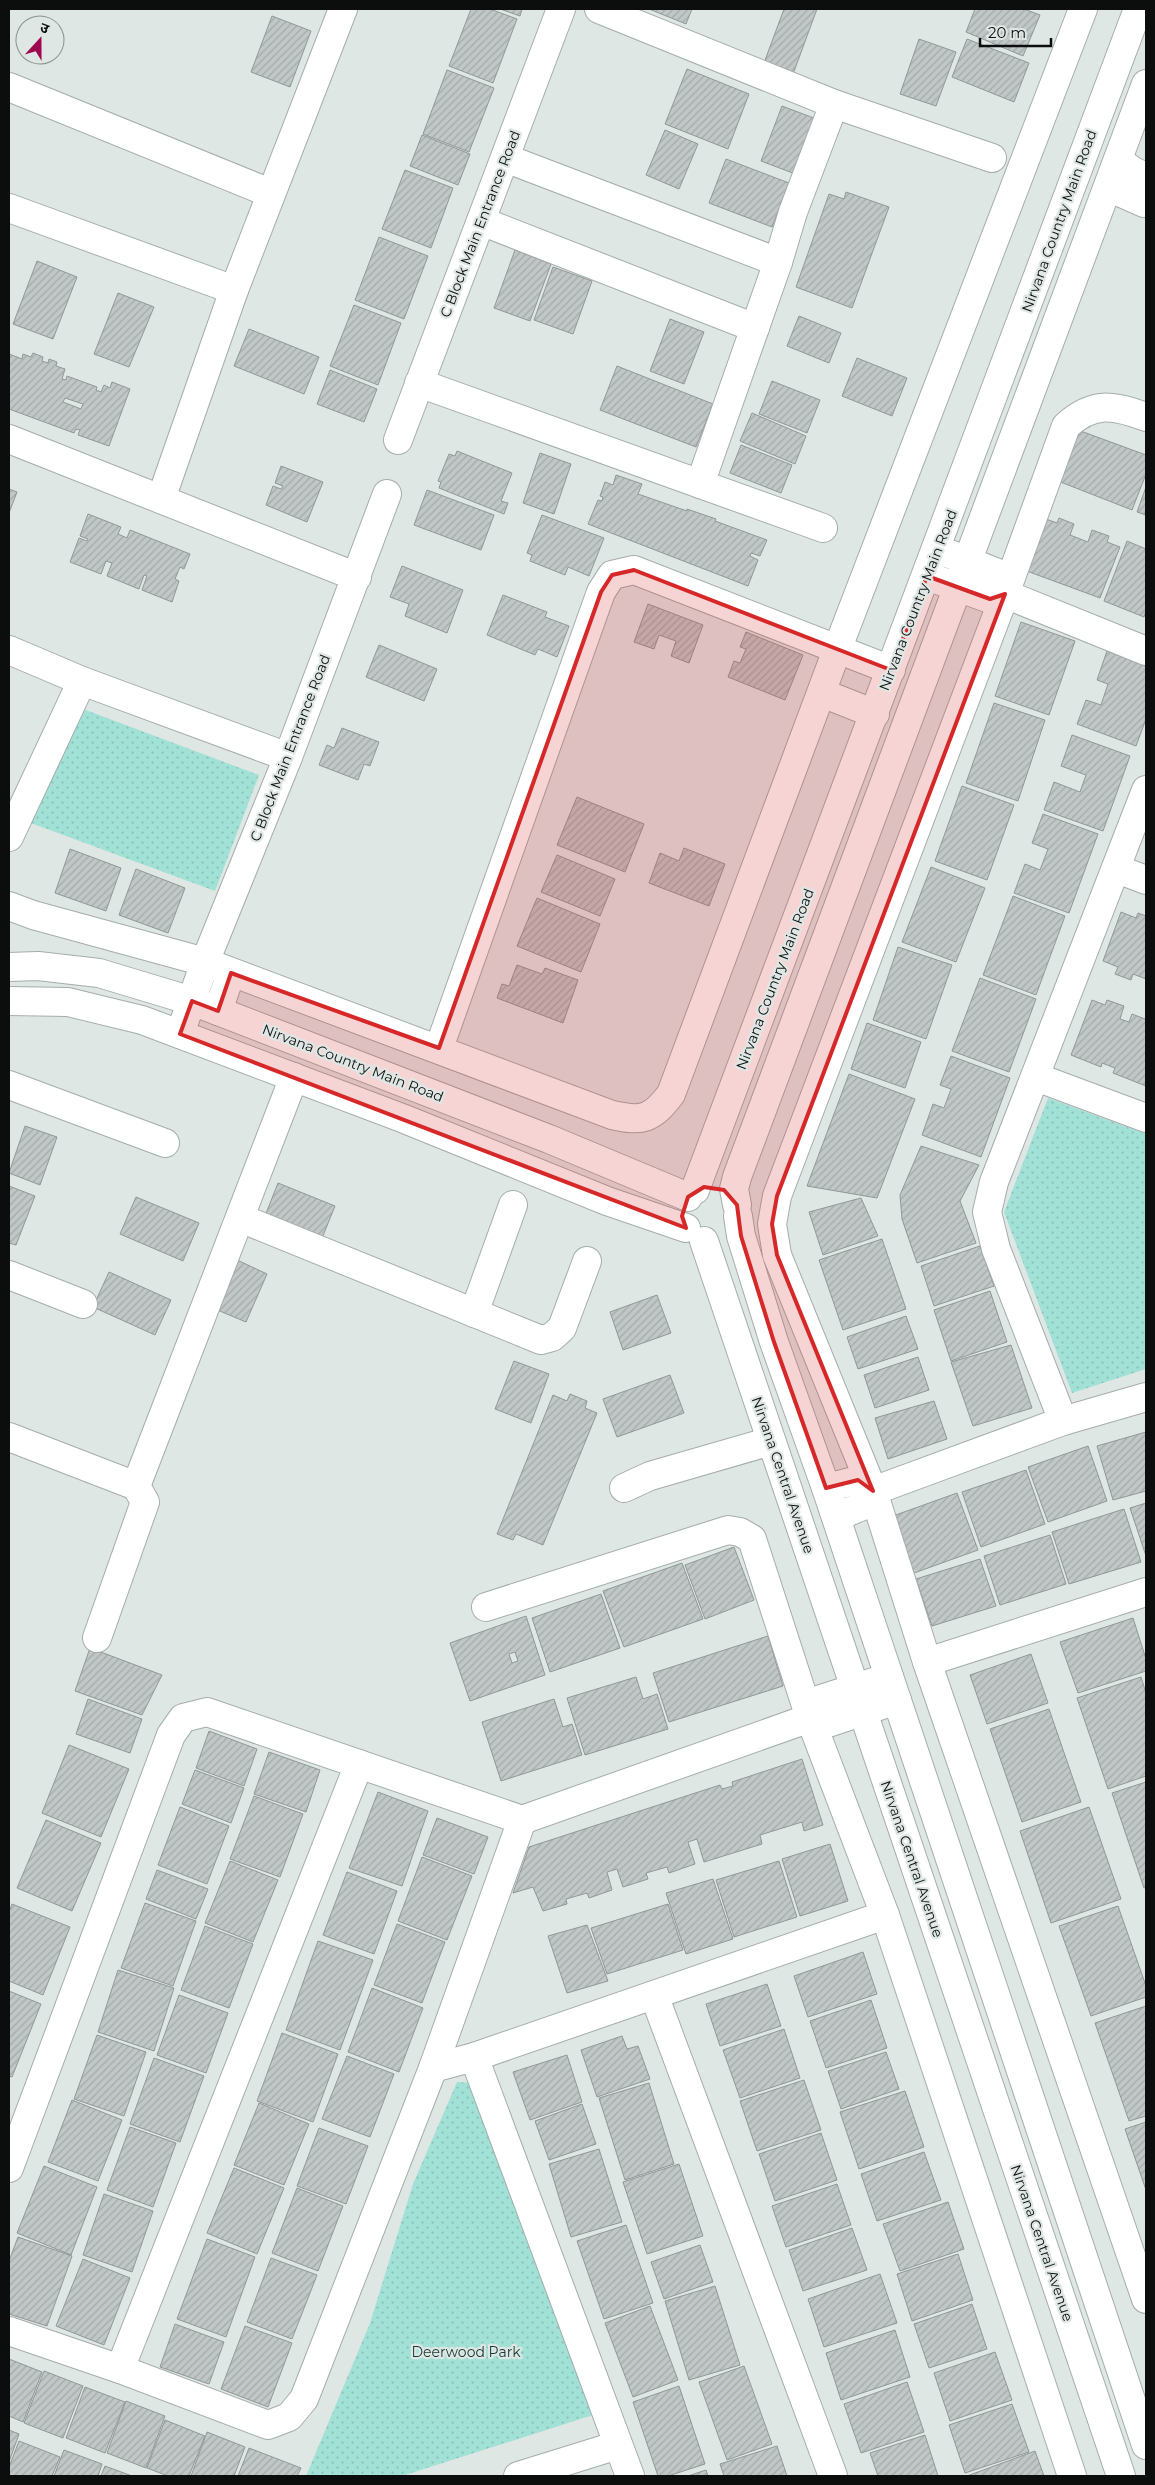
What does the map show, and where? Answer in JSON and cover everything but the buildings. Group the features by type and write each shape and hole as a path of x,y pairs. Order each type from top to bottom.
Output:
{"street":[{"name":"C Block Main Entrance Road","path":"398,440 561,9"},
{"path":"599,9 834,104 992,158"},
{"path":"9,906 33,915 205,962 439,1048 612,1115 633,1120 657,1113 671,1094 837,650 1083,9"},
{"name":"Nirvana Country Main Road","path":"9,967 38,966 99,973 192,1001 691,1194 875,714 1138,9"},
{"path":"161,499 234,290 338,10"},
{"path":"1146,84 734,1189 741,1236 774,1342 836,1516 1146,2445"},
{"path":"9,87 270,194"},
{"path":"700,484 778,262 793,212 834,104"},
{"path":"505,158 778,262"},
{"path":"1118,160 1133,171 1146,195"},
{"path":"1108,187 1146,195"},
{"path":"9,208 234,290"},
{"path":"481,221 755,328"},
{"path":"419,383 822,528"},
{"path":"1146,418 1126,409 1100,407 1079,414 1066,426 1005,594 777,1196 772,1224 777,1255 874,1491 927,1662 1146,2299"},
{"path":"9,439 357,577"},
{"name":"C Block Main Entrance Road","path":"180,1034 205,962 288,757 387,494"},
{"path":"937,549 1000,574 1005,594"},
{"path":"439,1048 601,592 612,575 634,570 891,670"},
{"path":"927,576 959,586 990,599 1005,594 1146,650"},
{"path":"9,650 82,681 288,757"},
{"path":"9,837 82,681"},
{"path":"822,693 875,714"},
{"path":"1063,1422 996,1249 987,1212 994,1182 1117,869 1146,790"},
{"path":"1117,869 1146,880"},
{"path":"218,1011 231,973"},
{"path":"9,1001 60,1001 92,1006 142,1020 294,1077 695,1235 722,1239 729,1234 735,1225 737,1211 724,1190 714,1186 691,1194 683,1206 682,1216 695,1235"},
{"path":"1036,1076 1146,1118"},
{"path":"136,1486 294,1077"},
{"path":"9,1085 165,1143"},
{"path":"474,1313 513,1205"},
{"path":"240,1218 541,1340 552,1338 562,1328 587,1261"},
{"name":"Nirvana Central Avenue","path":"695,1235 771,1441 1121,2476"},
{"path":"9,1275 83,1304"},
{"path":"836,1516 865,1505 874,1491 1063,1422 1146,1397"},
{"path":"9,1437 136,1486 146,1502 97,1638"},
{"path":"624,1488 650,1476 771,1441"},
{"path":"826,1488 858,1480 874,1491"},
{"path":"486,1607 728,1530 740,1532 752,1539 810,1718 885,1915 1072,2476"},
{"path":"927,1662 1146,1592"},
{"path":"9,2168 171,1735 183,1718 207,1712 522,1820 810,1718 825,1724 859,1700 893,1689"},
{"path":"120,2369 359,1764"},
{"path":"9,2331 120,2369 268,2425 289,2417 304,2399 433,2068 522,1820"},
{"path":"433,2068 474,2058 885,1915"},
{"path":"654,1995 833,2476"},
{"path":"474,2058 630,2476"},
{"path":"518,2476 618,2445"}],"highlighted area":[{"path":"634,570 891,670 927,576 990,599 1005,594 777,1196 772,1224 777,1255 873,1491 858,1480 826,1488 774,1342 741,1236 737,1205 724,1190 704,1187 688,1197 682,1216 686,1228 180,1034 192,1001 218,1011 231,973 439,1048 601,592 612,575"}],"green space":[{"path":"75,706 259,775 215,891 28,822"},
{"path":"1048,1098 1146,1134 1146,1369 1072,1393 1004,1212"},
{"name":"Deerwood Park","path":"457,2082 474,2083 593,2415 402,2476 306,2476 370,2323 413,2184"}]}
